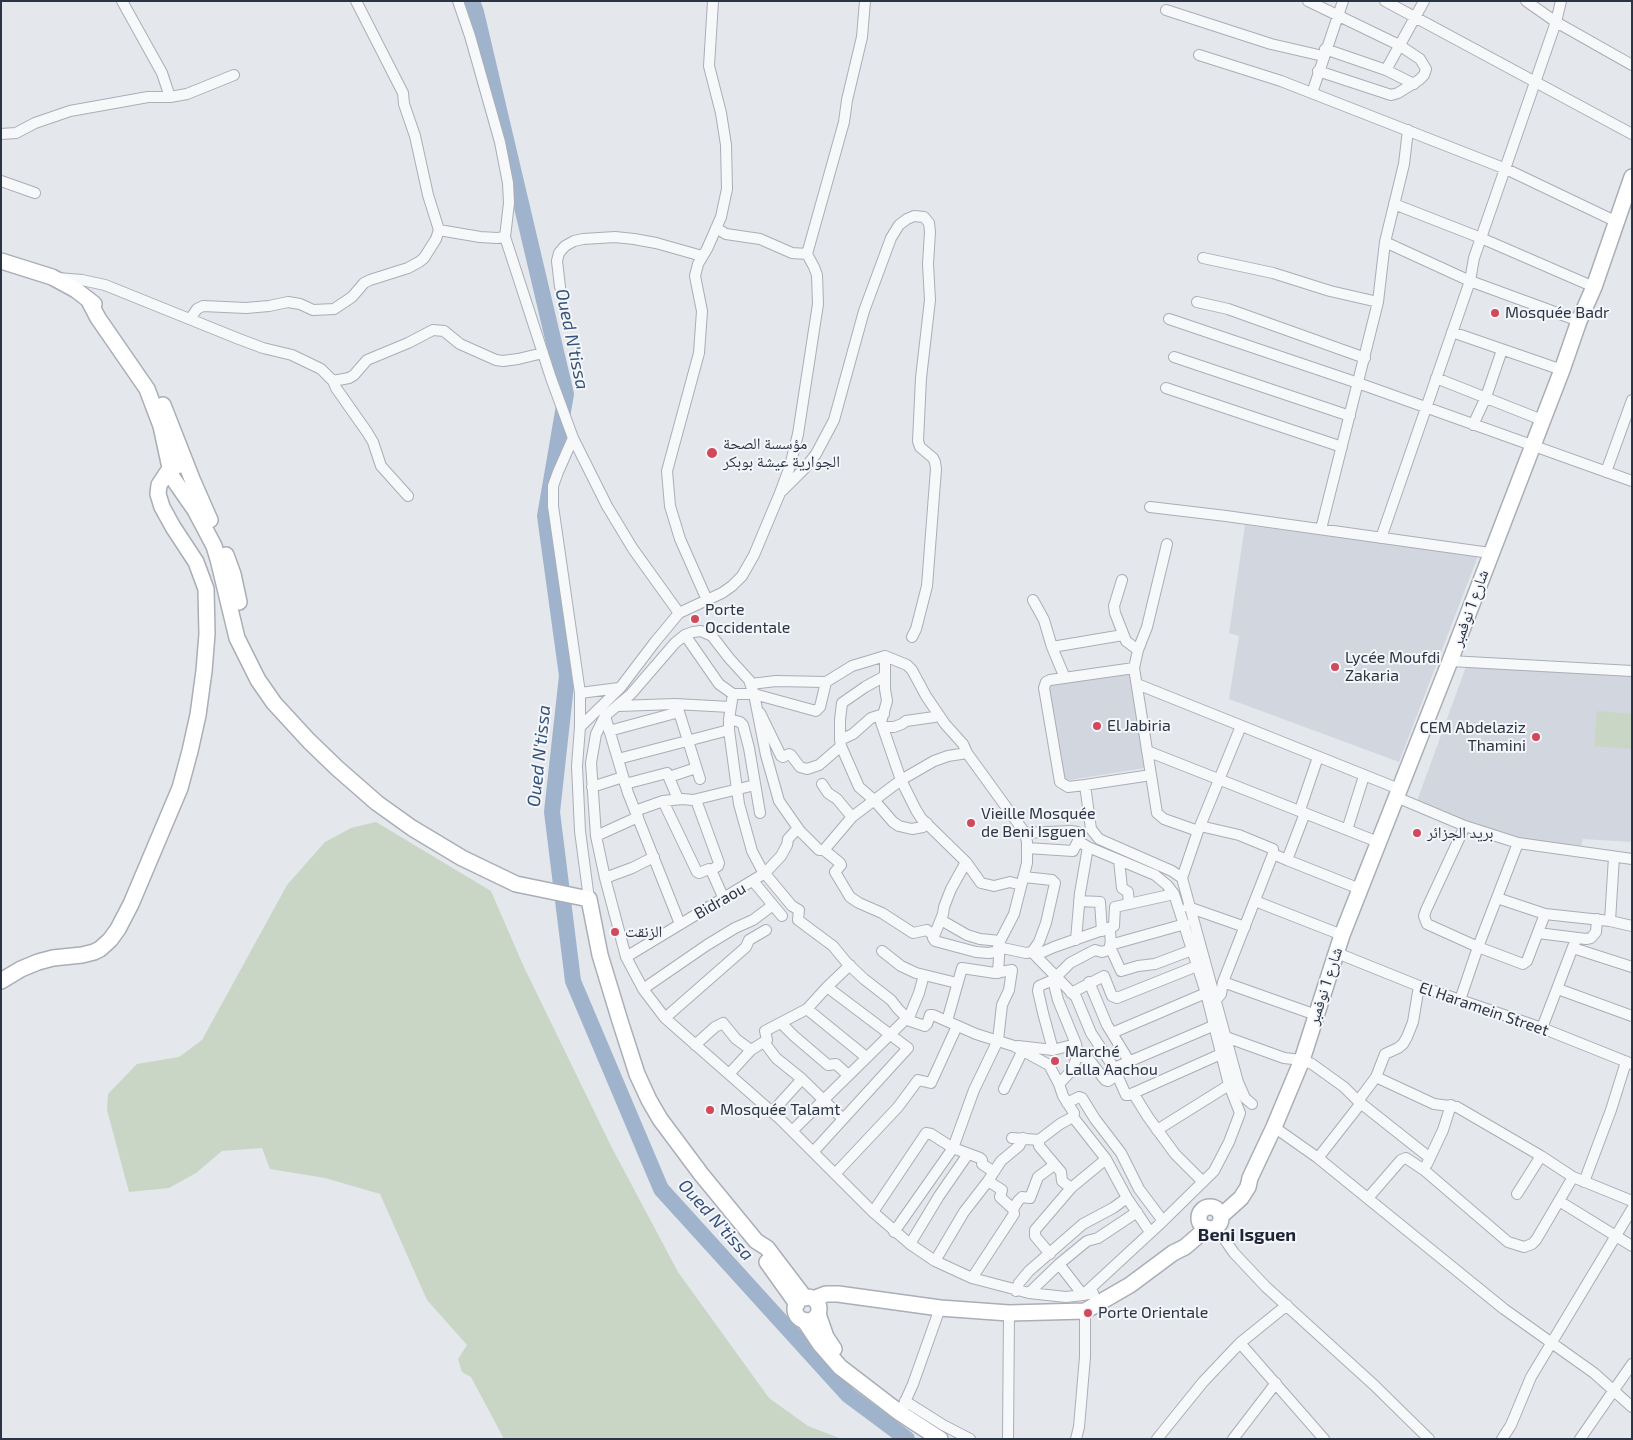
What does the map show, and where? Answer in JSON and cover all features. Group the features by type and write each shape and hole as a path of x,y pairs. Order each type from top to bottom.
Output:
{"main road":[{"name":"شارع 1 نوفمبر","path":"1212,1221 1243,1182 1250,1178 1302,1060 1342,935 1450,661 1579,321 1594,287 1632,177"},
{"path":"1,261 52,277 88,299 108,318 150,376 170,420 186,464 185,482 195,510 214,546 235,632 258,680 274,703 309,741 377,803 412,828 462,858 516,884 589,899 600,954 625,1039 644,1090 660,1119 701,1174 756,1241 767,1248 810,1305 826,1337 847,1365 853,1377"},
{"path":"88,299 98,318 147,389 161,426 172,477 185,482"},
{"path":"1,981 38,962 94,952 110,940 131,904 180,788 190,751 203,680 207,634 206,598 202,577 196,562 162,507 158,494 159,485 171,467 186,464"},
{"path":"162,507 166,499 185,482"},
{"path":"810,1305 828,1305 851,1295 940,1308 1010,1313 1091,1308 1124,1289 1212,1221"},
{"path":"810,1305 812,1320 804,1320 806,1326 828,1355 853,1377 902,1407 940,1439"}],"street":[{"path":"122,1 162,72 170,97"},
{"path":"190,318 197,308 203,306 246,308 288,302 300,304 313,310 334,309 352,297 370,280 408,268 420,262 429,251 439,230 428,195 415,136 404,104 402,88 356,1"},
{"path":"458,1 470,36 500,142 508,183 509,203 505,237 573,438 607,506 634,549 679,613"},
{"path":"707,600 680,539 670,506 667,471 699,353 702,311 695,276 698,264 716,228 725,204 728,175 726,145 710,66 713,1"},
{"path":"580,727 603,702 620,688 679,613 732,586 742,576 754,554 780,493 790,466 798,434 818,304 817,275 807,254 844,122 847,100 862,37 865,1"},
{"path":"1308,1 1399,45 1420,59 1426,69 1424,75 1414,84 1398,93 1388,95 1318,71"},
{"path":"1312,93 1343,1"},
{"path":"1385,1 1632,134"},
{"path":"1386,70 1424,1"},
{"path":"1526,1 1556,22 1632,65"},
{"path":"1382,538 1470,281 1474,258 1562,1"},
{"path":"1166,10 1272,44 1324,53 1386,70 1414,84"},
{"path":"1199,55 1244,68 1312,93 1506,169 1617,222"},
{"path":"1,134 16,133 34,123 70,111 148,97 170,97 187,94 234,75"},
{"path":"1321,529 1378,302 1385,242 1405,160 1408,130"},
{"path":"1,181 35,193"},
{"path":"1394,204 1481,238 1594,287"},
{"path":"780,493 816,454 834,420 864,310 891,238 907,219 914,216 924,217 929,223 930,232 928,264 930,300 921,378 918,441 920,447 936,462 936,469 927,586 916,630 912,637"},
{"path":"716,228 726,234 760,239 792,252 807,254"},
{"path":"439,230 480,237 505,237"},
{"path":"560,286 557,261 559,253 565,246 583,239 615,237 634,239 702,256"},
{"path":"1385,242 1470,281 1579,321"},
{"path":"1203,258 1273,273 1330,291 1378,302"},
{"path":"52,277 82,280 105,285 247,342 292,355 321,369 333,381 372,442 381,466 408,496"},
{"path":"1196,302 1228,309 1365,358"},
{"path":"1169,319 1358,383 1632,481"},
{"path":"333,381 354,375 367,360 434,330 444,331 460,344 496,360 518,359 543,353"},
{"path":"1452,332 1562,370"},
{"path":"1473,425 1486,397 1502,350"},
{"path":"1174,357 1350,416"},
{"path":"1436,378 1542,420"},
{"path":"1166,388 1342,447"},
{"path":"1606,472 1632,400"},
{"path":"573,438 553,486 553,506 580,693 577,766 578,791 581,840 589,899"},
{"path":"1150,507 1490,553"},
{"path":"1167,544 1148,627 1138,650 1134,668 1158,816 1248,839 1273,848 1273,854 1223,982 1222,991 1216,1000"},
{"path":"1122,580 1114,606 1115,613 1126,641 1138,650"},
{"path":"1033,600 1044,620 1052,647 1065,678"},
{"path":"934,936 927,930 912,933 882,913 850,897 835,872 841,865 840,862 824,850 820,850 798,828 783,809 776,793 752,689 747,676 729,658 712,636 701,631 693,632 675,642 631,694 605,716 599,726 593,745 591,763 596,836 626,957 643,990 665,1018 730,1073 814,1151 894,1232 934,1261 972,1278 1029,1294 1066,1297 1093,1293 1076,1439"},
{"path":"685,635 719,684 733,694"},
{"path":"1052,647 1123,635"},
{"path":"733,694 776,681 826,682 852,666 885,656 907,665 912,670 926,696 945,724 963,744 967,753 1025,833 1027,863 1014,914 999,947 998,973"},
{"path":"885,656 887,701 881,722 901,780 921,818 966,862 984,884 994,886 1010,882 1052,880 1055,883 1046,922 1034,953"},
{"path":"1450,661 1632,671"},
{"path":"1134,668 1048,681 1044,688 1061,784 1068,788 1151,775"},
{"path":"885,676 842,703 840,743 859,787 874,800 893,822 899,826 912,829 923,827 928,823"},
{"path":"752,689 816,711 819,709 826,682"},
{"path":"1137,684 1364,776 1465,826 1518,843 1614,858 1632,859"},
{"path":"580,693 620,688"},
{"path":"733,694 730,706 729,730 736,789 752,851 758,865 788,902 799,912 798,920 833,946 850,965 891,1000 907,1018 924,1026 932,1015 980,1036 998,1040 1018,1048 1049,1065 1067,1103 1074,1113 1073,1116 1106,1159 1127,1198 1150,1232"},
{"path":"618,706 675,704 730,706"},
{"path":"756,710 763,717 781,756 791,755 802,769 815,768 840,743 871,718 884,714"},
{"path":"609,731 679,712 700,779"},
{"path":"884,728 894,727 906,721 934,717 939,714"},
{"path":"605,716 624,780 680,924"},
{"path":"729,718 743,725 749,748 760,813"},
{"path":"1242,726 1199,828 1182,878 1188,907 1241,1092 1252,1104"},
{"path":"618,759 729,730"},
{"path":"1147,751 1378,842"},
{"path":"824,850 852,817 901,780 934,761 948,756 967,753"},
{"path":"1286,860 1318,757"},
{"path":"669,777 696,768"},
{"path":"592,787 666,773 678,799"},
{"path":"1347,830 1364,776"},
{"path":"822,784 828,793 837,799 852,817"},
{"path":"596,836 663,801 678,799 696,800 755,785"},
{"path":"1085,785 1091,829 1096,836 1176,873 1182,878"},
{"path":"663,801 699,873 711,870 719,865 719,862 696,800"},
{"path":"1465,826 1424,916 1427,924 1432,928 1523,964 1527,961 1545,914"},
{"name":"Bidraou","path":"626,957 765,873 781,856 788,839 798,828"},
{"path":"1025,833 1075,832 1078,835 1075,849 1072,852 1027,848"},
{"path":"1078,840 1088,847 1155,875 1174,894 1206,993 1229,1085 1238,1107 1239,1116 1219,1162 1203,1182 1083,1295"},
{"path":"1460,1000 1518,843"},
{"path":"1076,940 1079,901 1088,847"},
{"path":"1273,854 1360,889"},
{"path":"605,878 654,857"},
{"path":"1610,921 1614,858"},
{"path":"1119,860 1122,888 1128,892 1129,904"},
{"path":"966,862 949,895 933,938 935,941 963,950 984,953 999,947"},
{"path":"711,870 724,898"},
{"path":"754,881 782,916"},
{"path":"941,920 967,935 999,947 1018,952 1034,953 1114,926 1116,923 1115,907 1174,894"},
{"path":"1497,898 1545,914 1597,919 1632,926"},
{"path":"1079,901 1100,902 1110,947 1122,972 1138,966 1155,964 1192,950"},
{"path":"1255,901 1342,935"},
{"path":"643,990 707,945 735,928 753,920 773,905"},
{"path":"1188,907 1245,927"},
{"path":"1574,943 1591,938 1596,932 1597,919"},
{"path":"1053,1050 1038,990 1041,984 1054,978 1070,963 1096,950 1102,952 1110,947 1185,924"},
{"path":"665,1018 746,947 749,940 766,930"},
{"path":"1538,933 1574,943 1632,968"},
{"path":"1542,1028 1574,943"},
{"path":"882,951 901,966 924,976 958,983"},
{"path":"1034,953 1054,978 1076,997 1091,1033 1116,1071 1125,1094 1128,1096 1221,1054"},
{"name":"El Haramein Street","path":"1337,953 1418,986 1542,1028 1629,1063"},
{"path":"730,1073 751,1050 767,1039 765,1031 807,1009 826,986 850,965"},
{"path":"1071,993 1104,976 1112,996 1117,998 1197,966"},
{"path":"894,1232 953,1148 974,1090 998,1040 1002,1005 1009,990 1012,972 1010,970 998,973 963,968 960,970 947,1021"},
{"path":"792,1131 907,1018 916,1002 924,976"},
{"path":"1054,978 1058,1000 1076,1044 1078,1058 1072,1070 1059,1084"},
{"path":"1090,982 1112,1033 1129,1061"},
{"path":"1223,982 1316,1015"},
{"path":"814,1151 908,1050 906,1046 826,986"},
{"path":"1318,1158 1376,1078 1385,1054 1403,1044 1413,1022 1418,986"},
{"path":"1558,989 1632,1016"},
{"path":"1112,1033 1206,993"},
{"path":"807,1009 866,1058"},
{"path":"695,1045 723,1023 736,1039 751,1050"},
{"path":"781,1023 827,1064 836,1064 848,1075"},
{"path":"1078,1058 1087,1057 1106,1081 1129,1061 1215,1025"},
{"path":"835,1174 898,1107 918,1080 930,1083 958,1026"},
{"path":"1226,1036 1284,1058 1302,1060 1317,1067 1430,1158"},
{"path":"764,1042 776,1058 843,1119"},
{"path":"1018,1048 1026,1046 1053,1050 1076,1044"},
{"path":"1004,1089 1018,1048"},
{"path":"1584,1182 1629,1063"},
{"path":"1376,1078 1434,1104 1451,1105 1464,1111 1573,1177 1632,1201"},
{"path":"772,1112 802,1080"},
{"path":"1158,1130 1229,1085"},
{"path":"1133,1093 1181,1160 1203,1182"},
{"path":"1067,1103 1078,1097 1082,1098 1095,1119 1121,1153 1140,1188 1163,1221"},
{"path":"1424,1170 1443,1130 1451,1105"},
{"path":"1012,1138 1039,1140 1073,1116"},
{"path":"1274,1127 1318,1158 1504,1309 1594,1373 1632,1406"},
{"path":"873,1212 925,1134 931,1134 953,1148 980,1158 982,1164 994,1172"},
{"path":"934,1261 964,1212 1001,1162 1019,1146 1023,1138"},
{"path":"1039,1140 1039,1146 1061,1172 1062,1181 1071,1188"},
{"path":"910,1244 939,1196 968,1154"},
{"path":"1517,1194 1541,1156"},
{"path":"1368,1198 1402,1158 1409,1159 1508,1242 1529,1246 1536,1240 1573,1177"},
{"path":"1050,1254 1036,1238 1034,1231 1071,1188 1106,1159"},
{"path":"972,1278 1014,1214 1013,1209 1021,1197 1030,1198 1038,1177 1054,1165"},
{"path":"988,1181 1002,1190 1000,1197 1013,1209"},
{"path":"1016,1291 1023,1277 1083,1224 1127,1198"},
{"path":"1559,1201 1632,1246"},
{"path":"1502,1439 1531,1377 1632,1209"},
{"path":"1029,1294 1059,1264 1089,1239 1098,1238 1110,1228 1137,1212"},
{"path":"1212,1221 1234,1253 1266,1287 1429,1439"},
{"path":"1059,1264 1083,1295"},
{"path":"1157,1439 1203,1382 1240,1343 1287,1305"},
{"path":"940,1308 902,1407 970,1439"},
{"path":"1008,1439 1010,1313"},
{"path":"1240,1343 1324,1439"},
{"path":"1580,1439 1632,1364"},
{"path":"1233,1439 1276,1383"}],"shaded area":[{"name":"Lycée Moufdi Zakaria","path":"1245,525 1478,556 1399,762 1229,699 1239,636 1229,633"},
{"name":"CEM Abdelaziz Thamini","path":"1467,664 1632,674 1632,842 1583,839 1581,846 1507,838 1417,801"},
{"name":"El Jabiria","path":"1131,671 1145,768 1063,781 1047,683"}],"green space":[{"path":"1597,711 1632,714 1632,749 1594,746"},
{"path":"376,822 491,891 523,965 611,1146 678,1272 769,1398 808,1426 842,1439 504,1439 471,1377 462,1372 458,1359 467,1345 427,1300 380,1194 325,1178 270,1169 262,1148 222,1151 196,1173 169,1188 129,1192 107,1110 108,1094 137,1064 179,1057 202,1040 287,885 325,842 351,828"}],"waterway":[{"name":"Oued N'tissa","path":"472,1 566,394 545,516 567,676 552,812 573,981 661,1189 848,1395 907,1439"}],"place":[{"name":"Mosquée Badr","path":"1495,313"},
{"name":"مؤسسة الصحة الجوارية عيشة بوبكر","path":"712,453"},
{"name":"Porte Occidentale","path":"695,619"},
{"name":"Lycée Moufdi Zakaria","path":"1335,667"},
{"name":"El Jabiria","path":"1097,726"},
{"name":"CEM Abdelaziz Thamini","path":"1536,737"},
{"name":"Vieille Mosquée de Beni Isguen","path":"971,823"},
{"name":"بريد الجزائر","path":"1417,833"},
{"name":"الزنقت","path":"615,932"},
{"name":"Marché Lalla Aachou","path":"1055,1061"},
{"name":"Mosquée Talamt","path":"710,1110"},
{"name":"Porte Orientale","path":"1088,1313"}],"district":[{"name":"Beni Isguen","path":"1247,1235"}]}
